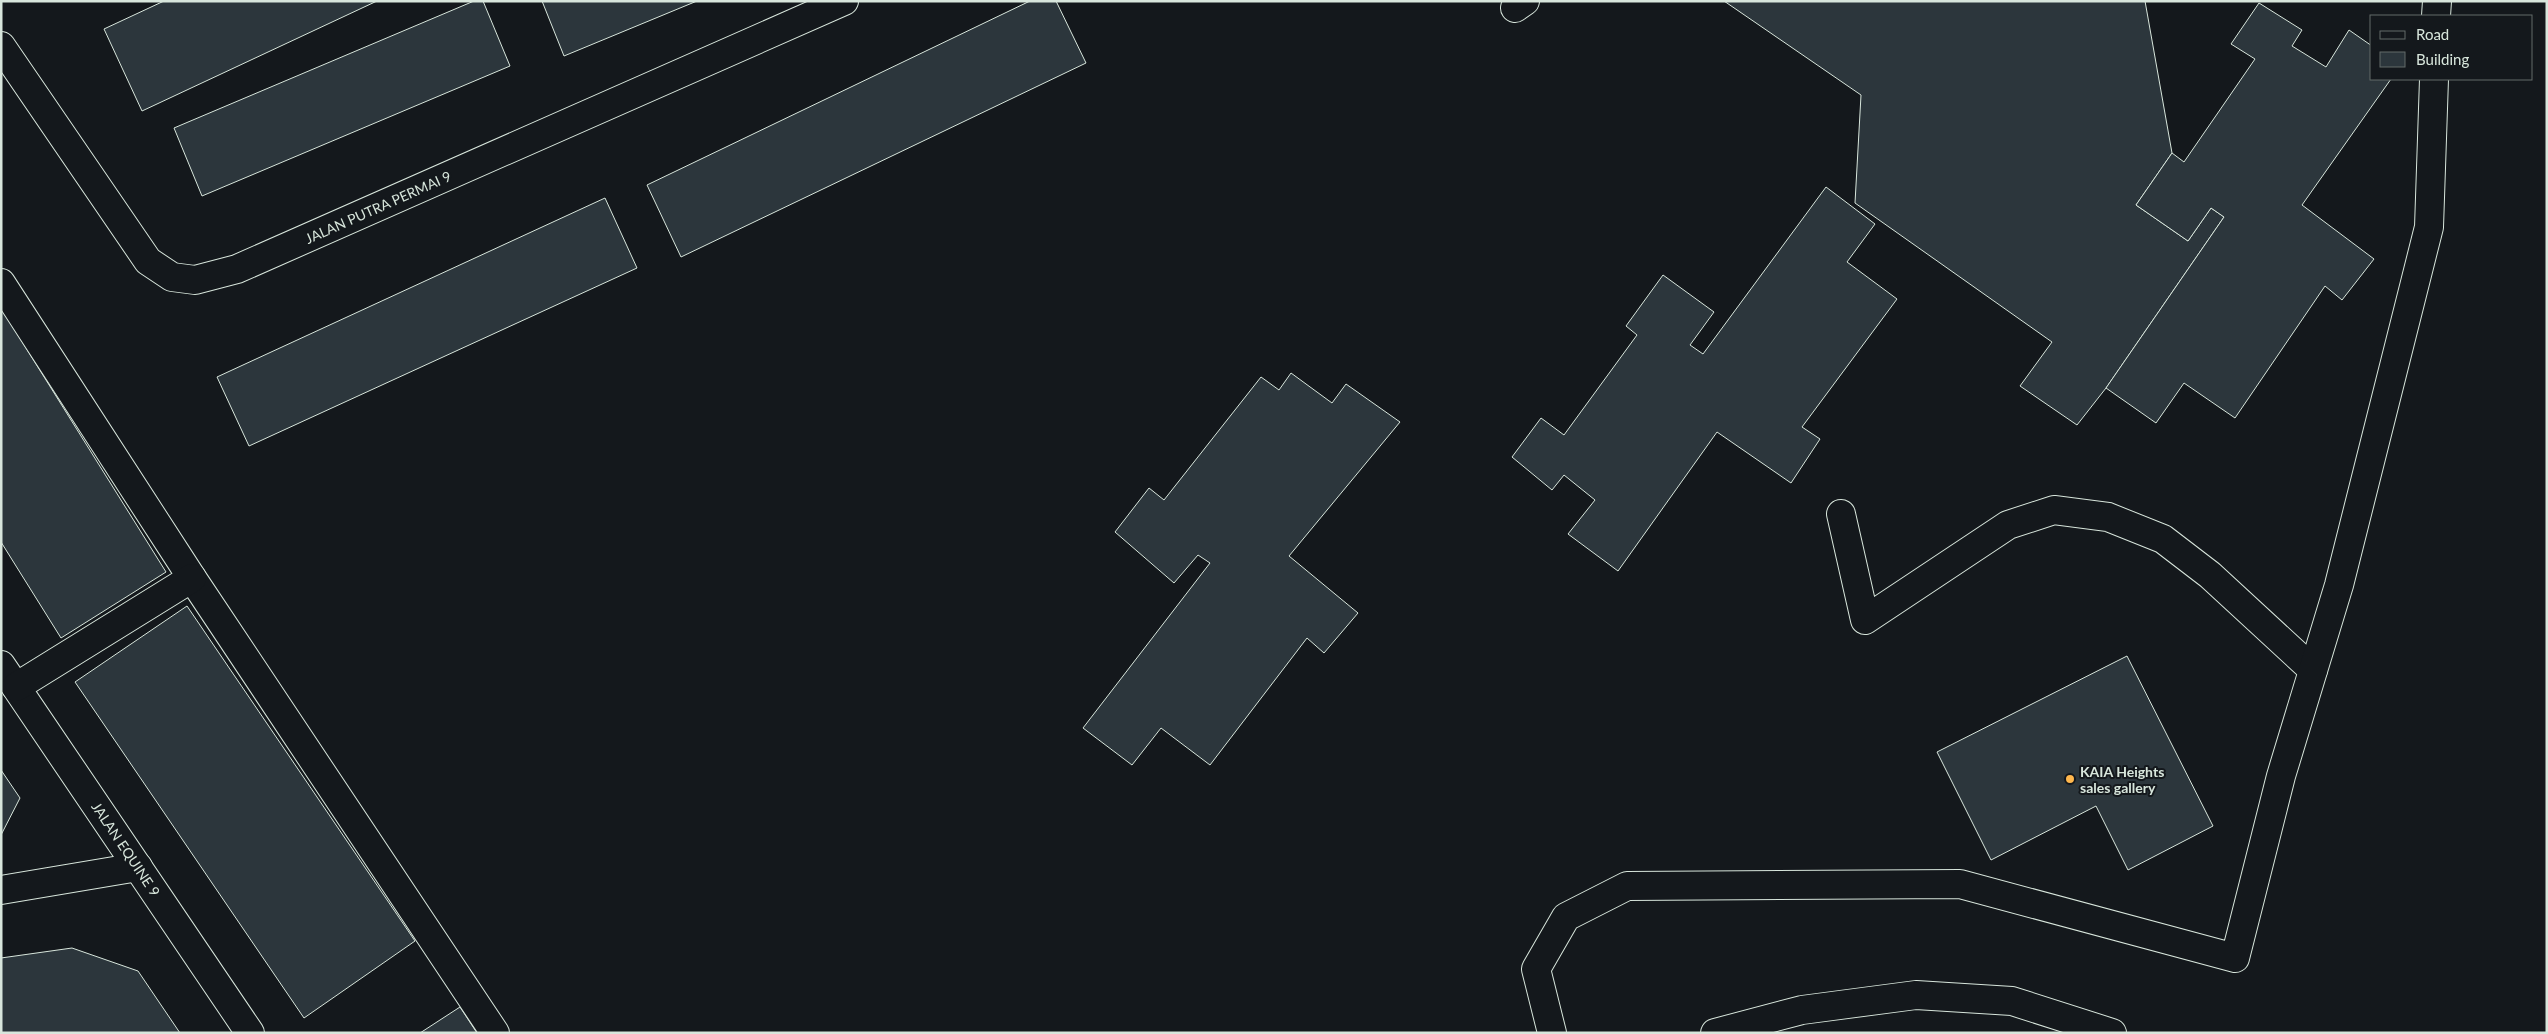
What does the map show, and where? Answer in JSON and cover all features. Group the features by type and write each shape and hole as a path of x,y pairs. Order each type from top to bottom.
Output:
{"street":[{"name":"JALAN PUTRA PERMAI 9","path":"1,46 148,261 172,277 195,280 237,269 844,1"},
{"path":"2436,15 2437,1"},
{"path":"1552,1033 1536,969 1566,917 1627,886 1960,884 2235,958 2281,776 2338,585 2429,227 2434,80"},
{"path":"1,283 192,578 495,1033"},
{"path":"1841,514 1865,620 2008,525 2054,510 2108,517 2163,539 2210,575 2313,670"},
{"path":"16,688 192,578"},
{"name":"JALAN EQUINE 9","path":"1,665 250,1033"},
{"path":"1,890 138,867"},
{"path":"1715,1033 1802,1010 1916,995 2012,1001 2112,1033"}],"building":[{"path":"164,1 377,1 142,111 104,29"},
{"path":"474,1 483,1 510,66 202,196 174,128"},
{"path":"542,1 697,1 564,56"},
{"path":"1030,1 1056,1 1086,63 681,257 647,185"},
{"path":"1724,1 2145,1 2172,153 2136,205 2188,241 2211,208 2224,217 2106,388 2077,425 2020,386 2052,342 1855,203 1861,95"},
{"path":"2259,3 2302,30 2292,46 2326,67 2349,30 2370,45 2370,80 2390,80 2302,205 2374,259 2342,300 2325,286 2235,418 2184,383 2156,423 2106,388 2224,217 2211,208 2188,241 2136,205 2172,153 2184,162 2255,59 2231,44"},
{"path":"1826,187 1875,224 1847,262 1897,299 1802,427 1820,439 1791,483 1717,432 1618,571 1568,534 1595,500 1564,475 1552,490 1512,457 1541,418 1564,435 1637,335 1626,326 1663,275 1714,312 1690,345 1703,354"},
{"path":"605,198 637,268 249,446 217,377"},
{"path":"1,308 166,572 61,638 1,542"},
{"path":"1291,373 1332,403 1346,384 1400,422 1289,556 1358,613 1324,653 1307,638 1210,765 1161,728 1132,765 1083,728 1210,563 1198,555 1174,583 1115,532 1149,488 1164,500 1261,377 1279,390"},
{"path":"187,606 415,941 304,1018 75,682"},
{"name":"KAIA Heights sales gallery","path":"2127,656 2213,826 2128,870 2096,806 1991,860 1937,752"},
{"path":"1,770 20,798 1,835"},
{"path":"72,948 138,971 180,1033 1,1033 1,958"},
{"path":"460,1007 477,1033 420,1033"}],"place":[{"name":"KAIA Heights sales gallery","path":"2070,779"}]}
